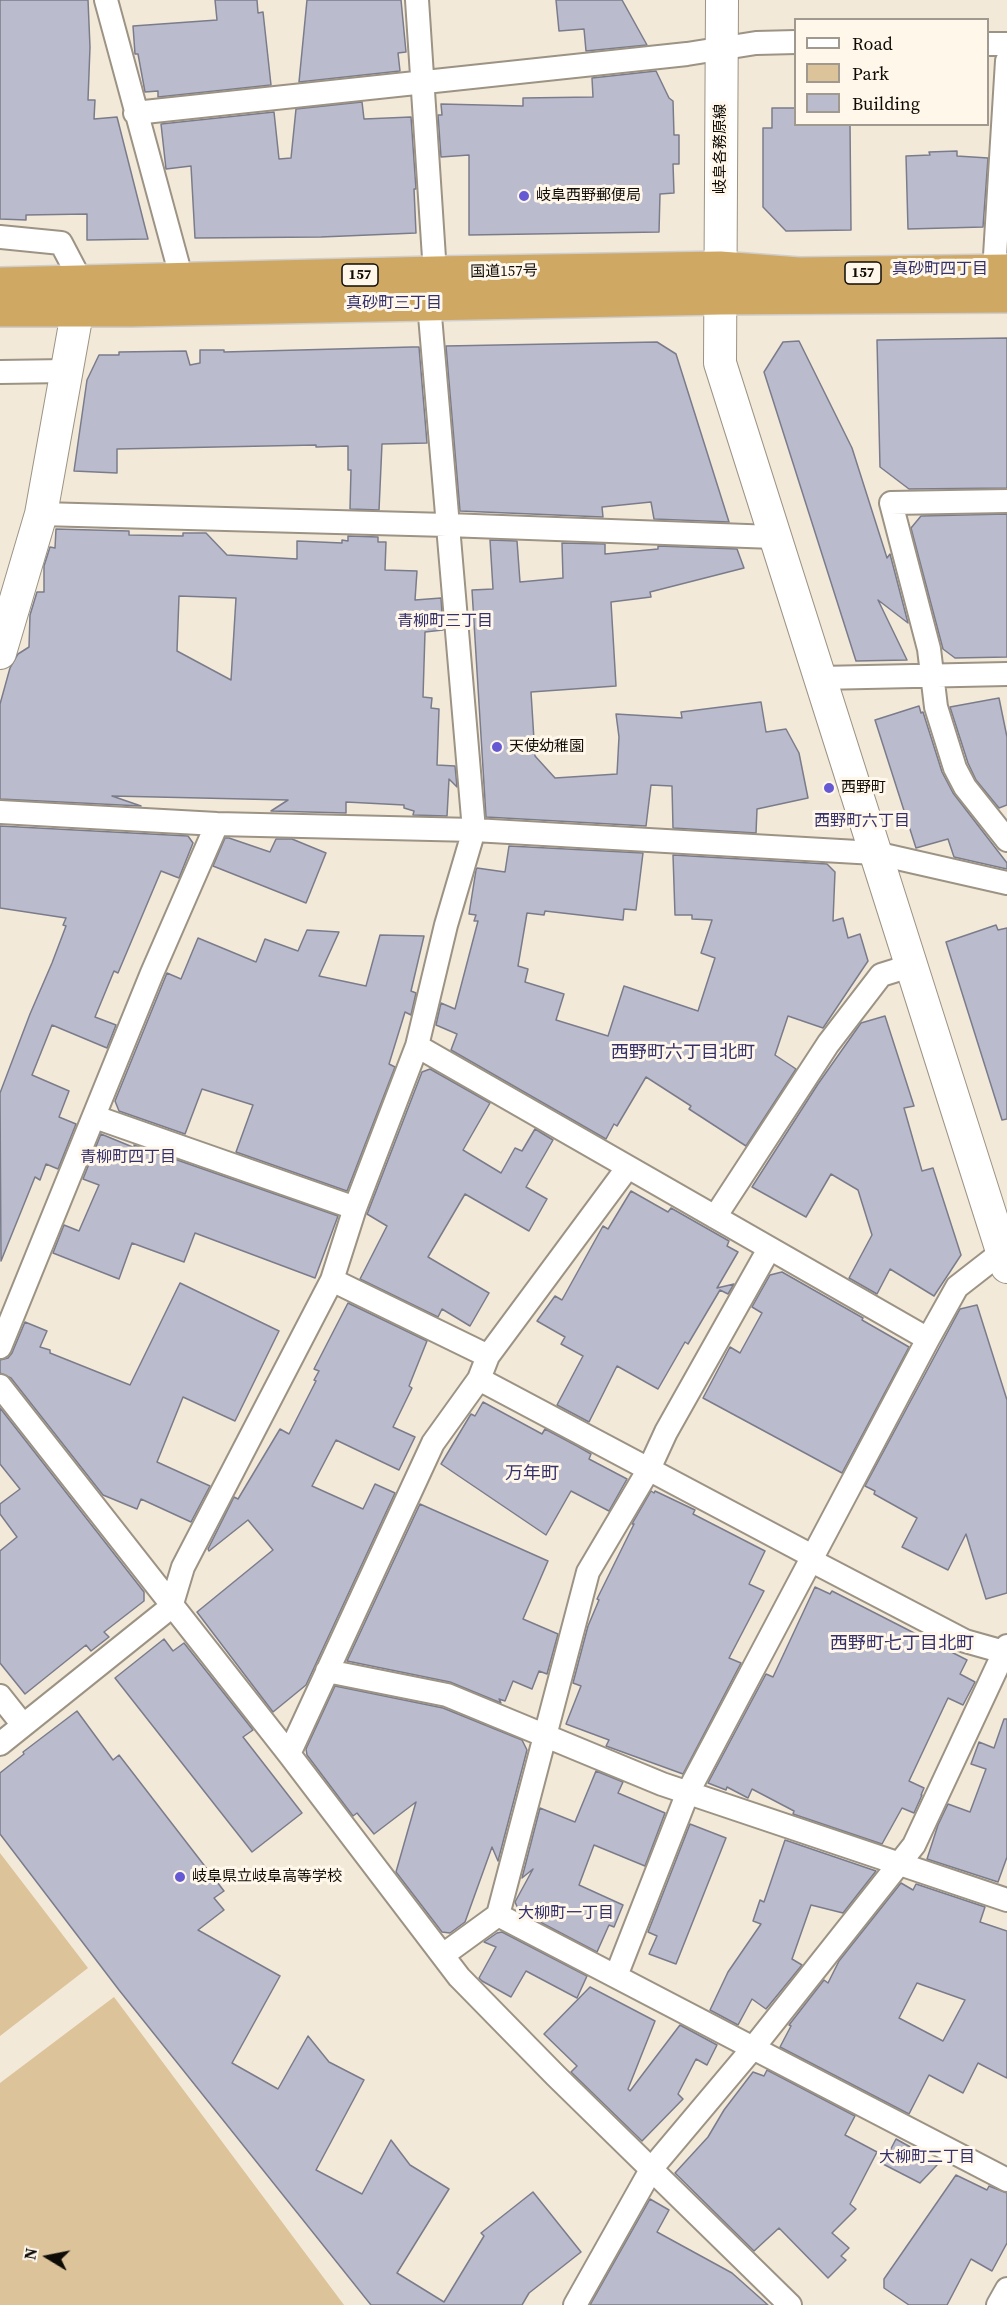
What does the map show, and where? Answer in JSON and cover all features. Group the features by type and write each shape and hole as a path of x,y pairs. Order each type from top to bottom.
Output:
{"highway":[{"name":"国道157号","path":"0,310 182,280 435,273 720,283 1003,280"},
{"name":"国道157号","path":"0,284 80,296 429,304 720,283"}],"street":[{"path":"106,0 182,280"},
{"path":"417,0 435,273"},
{"name":"岐阜各務原線","path":"722,0 720,363 1005,1257"},
{"path":"135,113 687,54 760,42 794,42"},
{"path":"989,44 1007,44"},
{"path":"1003,280 1007,62"},
{"path":"0,237 61,243 80,296 41,514 0,653"},
{"path":"0,1744 171,1606 183,1567 332,1280 355,1208 417,1046 446,925 474,830 429,304"},
{"path":"0,372 66,371"},
{"path":"1007,501 891,503 929,649 936,707 955,768 965,787 1007,840"},
{"path":"41,514 774,537"},
{"path":"820,678 1007,674"},
{"path":"0,812 217,824 474,830 875,853 1007,883"},
{"path":"0,1347 152,974 217,824"},
{"path":"715,1217 828,1044 881,975 912,965"},
{"path":"417,1046 769,1250 928,1339"},
{"path":"95,1117 355,1208"},
{"path":"289,1754 433,1443 479,1379 488,1356 628,1167"},
{"path":"443,1955 498,1915 588,1572 649,1469 666,1432 769,1250"},
{"path":"616,1976 688,1792 928,1339 957,1287 1005,1257"},
{"path":"332,1280 488,1356"},
{"path":"479,1379 965,1641 1005,1649 914,1845 753,2048 652,2168 575,2305"},
{"path":"0,1386 289,1754 459,1977 556,2076 790,2305"},
{"path":"327,1671 447,1695 662,1784 1007,1900"},
{"path":"0,1696 23,1725"},
{"path":"498,1915 1007,2180"},
{"path":"998,2305 1007,2289"}],"green space":[{"path":"0,1853 88,1968 0,2036"},
{"path":"114,1997 344,2305 0,2305 0,2083"}],"building":[{"path":"0,0 88,0 90,47 88,100 95,100 94,119 117,117 148,239 87,240 87,214 26,215 26,220 0,219"},
{"path":"215,0 257,0 258,13 263,12 271,85 158,97 158,91 145,92 138,54 135,54 133,26 217,20"},
{"path":"307,0 401,0 406,52 398,53 400,71 299,82"},
{"path":"556,0 622,0 647,45 586,51 584,29 559,31"},
{"path":"656,71 669,98 673,101 674,135 679,135 679,164 673,164 674,193 660,194 659,232 469,235 469,155 441,157 438,115 442,115 441,104 523,106 523,98 593,97 592,78"},
{"path":"362,102 364,119 411,117 416,189 414,189 416,233 321,237 195,238 191,166 166,169 161,124 274,112 279,159 291,158 296,109"},
{"path":"772,108 794,108 794,126 850,126 851,230 786,231 763,207 763,128 772,128"},
{"path":"957,151 957,156 988,158 983,227 908,229 906,156"},
{"path":"1007,338 1007,488 909,489 880,467 877,340"},
{"path":"799,341 852,448 887,558 890,554 908,623 878,600 907,660 856,661 764,372 783,342"},
{"path":"657,342 676,354 729,522 654,519 651,502 602,507 603,517 460,511 446,346"},
{"path":"419,347 427,443 382,444 379,510 350,509 351,470 348,470 348,446 117,449 117,473 74,471 87,380 99,355 119,355 119,352 186,351 190,365 200,363 200,350 224,350 224,352"},
{"path":"1007,514 1007,657 955,658 943,649 911,528 921,516"},
{"path":"56,529 129,531 129,535 183,536 183,533 206,533 227,555 297,559 297,541 342,543 342,540 348,541 348,536 378,537 378,542 386,542 385,570 417,571 415,600 441,598 443,630 425,632 423,697 432,698 431,708 439,709 437,765 455,766 457,787 449,779 447,816 413,815 414,811 404,808 404,805 346,802 346,813 271,811 288,800 112,796 141,806 0,799 0,704 10,668 18,654 29,647 30,615 37,592 44,592 44,566 50,547 55,548","holes":["179,596 236,598 231,680 177,651"]},
{"path":"490,540 517,541 520,582 563,578 562,543 605,544 605,554 658,549 658,546 737,549 744,568 650,592 651,597 611,602 616,686 531,692 535,756 555,778 617,774 619,737 616,714 682,718 681,712 761,702 766,732 786,729 799,753 808,798 757,809 756,833 673,828 672,786 651,785 646,826 486,817 472,590 493,589"},
{"path":"999,698 1007,737 1007,805 999,808 976,780 968,763 950,707"},
{"path":"919,706 921,713 923,712 942,772 953,793 1007,863 1007,869 954,857 948,839 916,848 875,720"},
{"path":"0,826 188,836 193,843 179,878 161,871 118,973 114,971 95,1017 116,1025 107,1048 52,1025 32,1075 69,1091 59,1117 76,1124 58,1169 46,1164 40,1180 35,1177 1,1261 0,1093 66,926 63,925 66,918 0,908"},
{"path":"225,838 270,852 276,839 292,839 326,853 306,903 213,866"},
{"path":"509,846 643,853 636,910 624,909 623,920 545,911 544,915 527,913 518,966 528,969 525,982 564,994 556,1020 608,1036 624,986 698,1011 715,958 701,953 712,920 692,919 692,915 675,915 673,855 827,864 835,872 833,921 843,918 848,938 860,934 868,961 823,1028 788,1016 775,1055 796,1069 746,1146 689,1109 691,1106 646,1077 617,1126 614,1124 606,1139 451,1050 457,1034 436,1025 441,1003 455,1009 478,921 474,921 476,915 469,914 476,870 477,868 505,872"},
{"path":"996,925 998,930 1007,928 1007,1119 1002,1120 946,942"},
{"path":"307,930 339,932 319,976 366,986 380,935 424,936 411,991 416,993 411,1015 405,1012 389,1064 395,1067 347,1191 236,1152 253,1105 202,1089 185,1134 119,1111 115,1101 167,973 181,979 198,938 256,962 265,939 298,951"},
{"path":"885,1016 914,1106 904,1108 922,1171 933,1168 961,1255 934,1296 890,1269 877,1294 849,1278 872,1235 858,1190 831,1174 806,1217 752,1187 818,1084 861,1023"},
{"path":"430,1069 490,1103 463,1150 501,1173 515,1148 522,1151 535,1129 553,1140 526,1187 547,1199 529,1231 465,1194 428,1257 489,1293 470,1326 442,1309 438,1317 360,1279 387,1226 367,1214 422,1072"},
{"path":"101,1134 135,1148 134,1145 338,1216 315,1278 195,1233 184,1262 132,1243 119,1279 53,1253 64,1225 79,1231 99,1185 83,1179"},
{"path":"631,1191 668,1212 671,1208 729,1241 727,1246 738,1252 717,1288 734,1284 728,1294 720,1290 688,1344 685,1342 658,1389 617,1366 589,1422 557,1405 583,1356 561,1344 565,1337 537,1321 555,1296 562,1300 603,1226 608,1229"},
{"path":"782,1272 909,1347 842,1473 703,1398 730,1347 740,1353 762,1313 752,1307 770,1275"},
{"path":"180,1283 279,1331 235,1421 183,1397 157,1462 210,1486 191,1522 141,1499 137,1509 103,1495 11,1378 0,1373 0,1360 8,1358 12,1353 25,1322 47,1331 40,1347 50,1350 50,1353 130,1385"},
{"path":"348,1303 427,1341 409,1386 412,1388 393,1427 415,1437 399,1470 336,1440 312,1486 363,1509 375,1484 395,1493 306,1685 273,1712 197,1612 273,1550 248,1520 209,1551 208,1549 234,1497 238,1499 280,1429 289,1434 316,1381 314,1380 319,1371 314,1369"},
{"path":"977,1305 1007,1400 1007,1593 986,1599 966,1534 948,1570 902,1547 917,1518 874,1494 875,1491 865,1486 960,1309"},
{"path":"483,1402 542,1434 545,1429 577,1446 591,1454 589,1459 627,1479 609,1511 571,1491 546,1535 441,1464 471,1414 475,1416"},
{"path":"0,1408 144,1592 144,1601 104,1632 109,1637 91,1651 86,1645 25,1694 0,1663 0,1551 17,1537 0,1514 0,1504 20,1489 0,1464"},
{"path":"651,1491 695,1510 693,1514 765,1551 749,1584 764,1591 729,1658 741,1663 683,1774 606,1746 609,1740 566,1724 581,1686 573,1683 588,1626 599,1600 597,1599 634,1524 632,1524"},
{"path":"420,1504 548,1561 523,1619 558,1634 547,1674 539,1671 532,1689 513,1681 505,1701 499,1699 501,1703 450,1682 347,1661"},
{"path":"815,1587 830,1594 832,1591 967,1660 960,1674 975,1682 963,1705 948,1698 909,1781 924,1788 914,1813 902,1808 882,1844 793,1814 794,1811 752,1789 748,1798 727,1787 726,1790 708,1783 766,1674 773,1677"},
{"path":"164,1639 173,1651 184,1643 253,1730 243,1737 302,1813 252,1852 115,1678"},
{"path":"335,1686 443,1708 522,1740 527,1750 498,1861 492,1847 465,1922 450,1933 442,1932 396,1872 416,1802 374,1834 357,1813 353,1816 307,1755 306,1749"},
{"path":"77,1711 113,1760 119,1755 224,1891 214,1898 224,1910 198,1930 280,1976 232,2063 278,2089 308,2036 329,2062 364,2080 316,2170 362,2194 391,2140 410,2165 449,2189 397,2273 444,2302 484,2236 481,2233 533,2192 581,2252 529,2293 522,2305 371,2305 119,1990 0,1834 0,1773 24,1754 23,1752"},
{"path":"1004,1719 1007,1719 1007,1857 998,1882 927,1859 938,1825 948,1804 970,1812 986,1769 971,1764 979,1742 994,1748"},
{"path":"596,1771 623,1782 618,1793 665,1813 645,1866 594,1845 579,1885 623,1905 614,1927 609,1925 597,1952 519,1911 515,1902 533,1869 522,1878 540,1808 575,1822"},
{"path":"690,1824 726,1838 676,1964 649,1954 657,1936 648,1932"},
{"path":"785,1840 876,1871 843,1913 811,1905 792,1959 802,1965 766,2009 752,1999 738,2025 710,2010 728,1972 761,1924 753,1921 760,1900 764,1902"},
{"path":"901,1883 913,1890 916,1884 985,1907 980,1922 1007,1931 1007,2078 978,2063 963,2093 929,2075 909,2114 780,2047 791,2026 789,2025 824,1980 828,1983 839,1961","holes":["917,1983 965,2000 943,2041 899,2018"]},
{"path":"502,1932 587,1976 577,1998 526,1971 511,1997 482,1981 479,1978 496,1947 484,1942"},
{"path":"590,1987 655,2021 628,2089 630,2091 680,2025 717,2045 707,2065 696,2059 678,2094 683,2099 642,2141 571,2072 577,2066 544,2034"},
{"path":"767,2070 855,2116 845,2135 877,2152 850,2204 856,2209 832,2233 849,2248 841,2256 846,2260 828,2278 779,2228 754,2251 675,2173 708,2137 724,2110 753,2072 764,2076"},
{"path":"896,2139 937,2165 920,2183 883,2164"},
{"path":"956,2175 987,2190 989,2186 1007,2193 1007,2243 992,2271 971,2259 947,2305 909,2305 884,2288 884,2279"},
{"path":"650,2199 669,2210 657,2232 732,2273 768,2305 590,2305"}],"place":[{"name":"岐阜西野郵便局","path":"524,196"},
{"name":"天使幼稚園","path":"497,747"},
{"name":"西野町","path":"829,788"},
{"name":"岐阜県立岐阜高等学校","path":"180,1877"}],"district":[{"name":"真砂町四丁目","path":"940,270"},
{"name":"真砂町三丁目","path":"394,304"},
{"name":"青柳町三丁目","path":"445,622"},
{"name":"西野町六丁目","path":"862,822"},
{"name":"西野町六丁目北町","path":"683,1053"},
{"name":"青柳町四丁目","path":"128,1158"},
{"name":"万年町","path":"532,1474"},
{"name":"西野町七丁目北町","path":"902,1644"},
{"name":"大柳町一丁目","path":"566,1914"},
{"name":"大柳町二丁目","path":"927,2158"}]}
